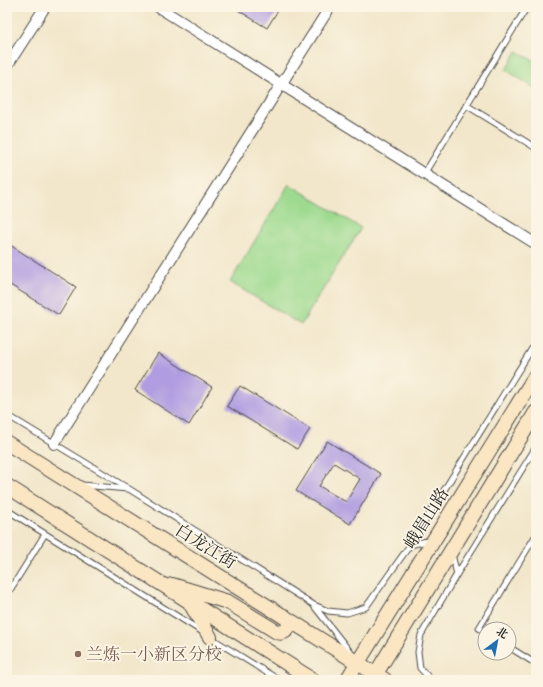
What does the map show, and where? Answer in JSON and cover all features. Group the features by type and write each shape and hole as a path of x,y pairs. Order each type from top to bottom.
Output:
{"main road":[{"name":"峨眉山路","path":"347,680 536,375"},
{"path":"378,678 451,552 536,412"},
{"name":"白龙江街","path":"7,444 358,662 378,678"},
{"path":"7,486 313,680"},
{"path":"156,580 228,602 280,633 286,631 289,626 288,620 284,616"},
{"path":"189,601 210,637"}],"street":[{"path":"7,66 45,7"},
{"path":"158,7 536,244"},
{"path":"54,444 330,7"}],"lane":[{"path":"424,174 527,7"},
{"path":"466,105 536,148"},
{"name":"峨眉山路","path":"314,605 328,611 347,613 366,607 410,545 536,342"},
{"path":"7,415 129,489 314,605 358,662"},
{"path":"431,680 420,668 418,652 421,635 536,447"},
{"path":"73,484 129,489"},
{"path":"7,510 279,680"},
{"path":"7,595 45,534"},
{"path":"483,621 536,534"},
{"path":"410,545 435,539"},
{"path":"451,552 457,574"},
{"path":"517,652 536,664"}],"green space":[{"path":"517,51 536,62 536,89 506,70"},
{"path":"289,184 361,228 301,325 230,282"}],"building":[{"path":"233,7 280,7 267,28"},
{"path":"7,243 76,287 59,315 7,283"},
{"path":"158,353 212,387 189,425 135,390"},
{"path":"240,386 310,429 297,449 227,406"},
{"path":"327,441 381,474 350,524 296,491","holes":["334,463 360,479 346,502 319,486"]}],"place":[{"name":"兰炼一小新区分校","path":"78,654"}]}
